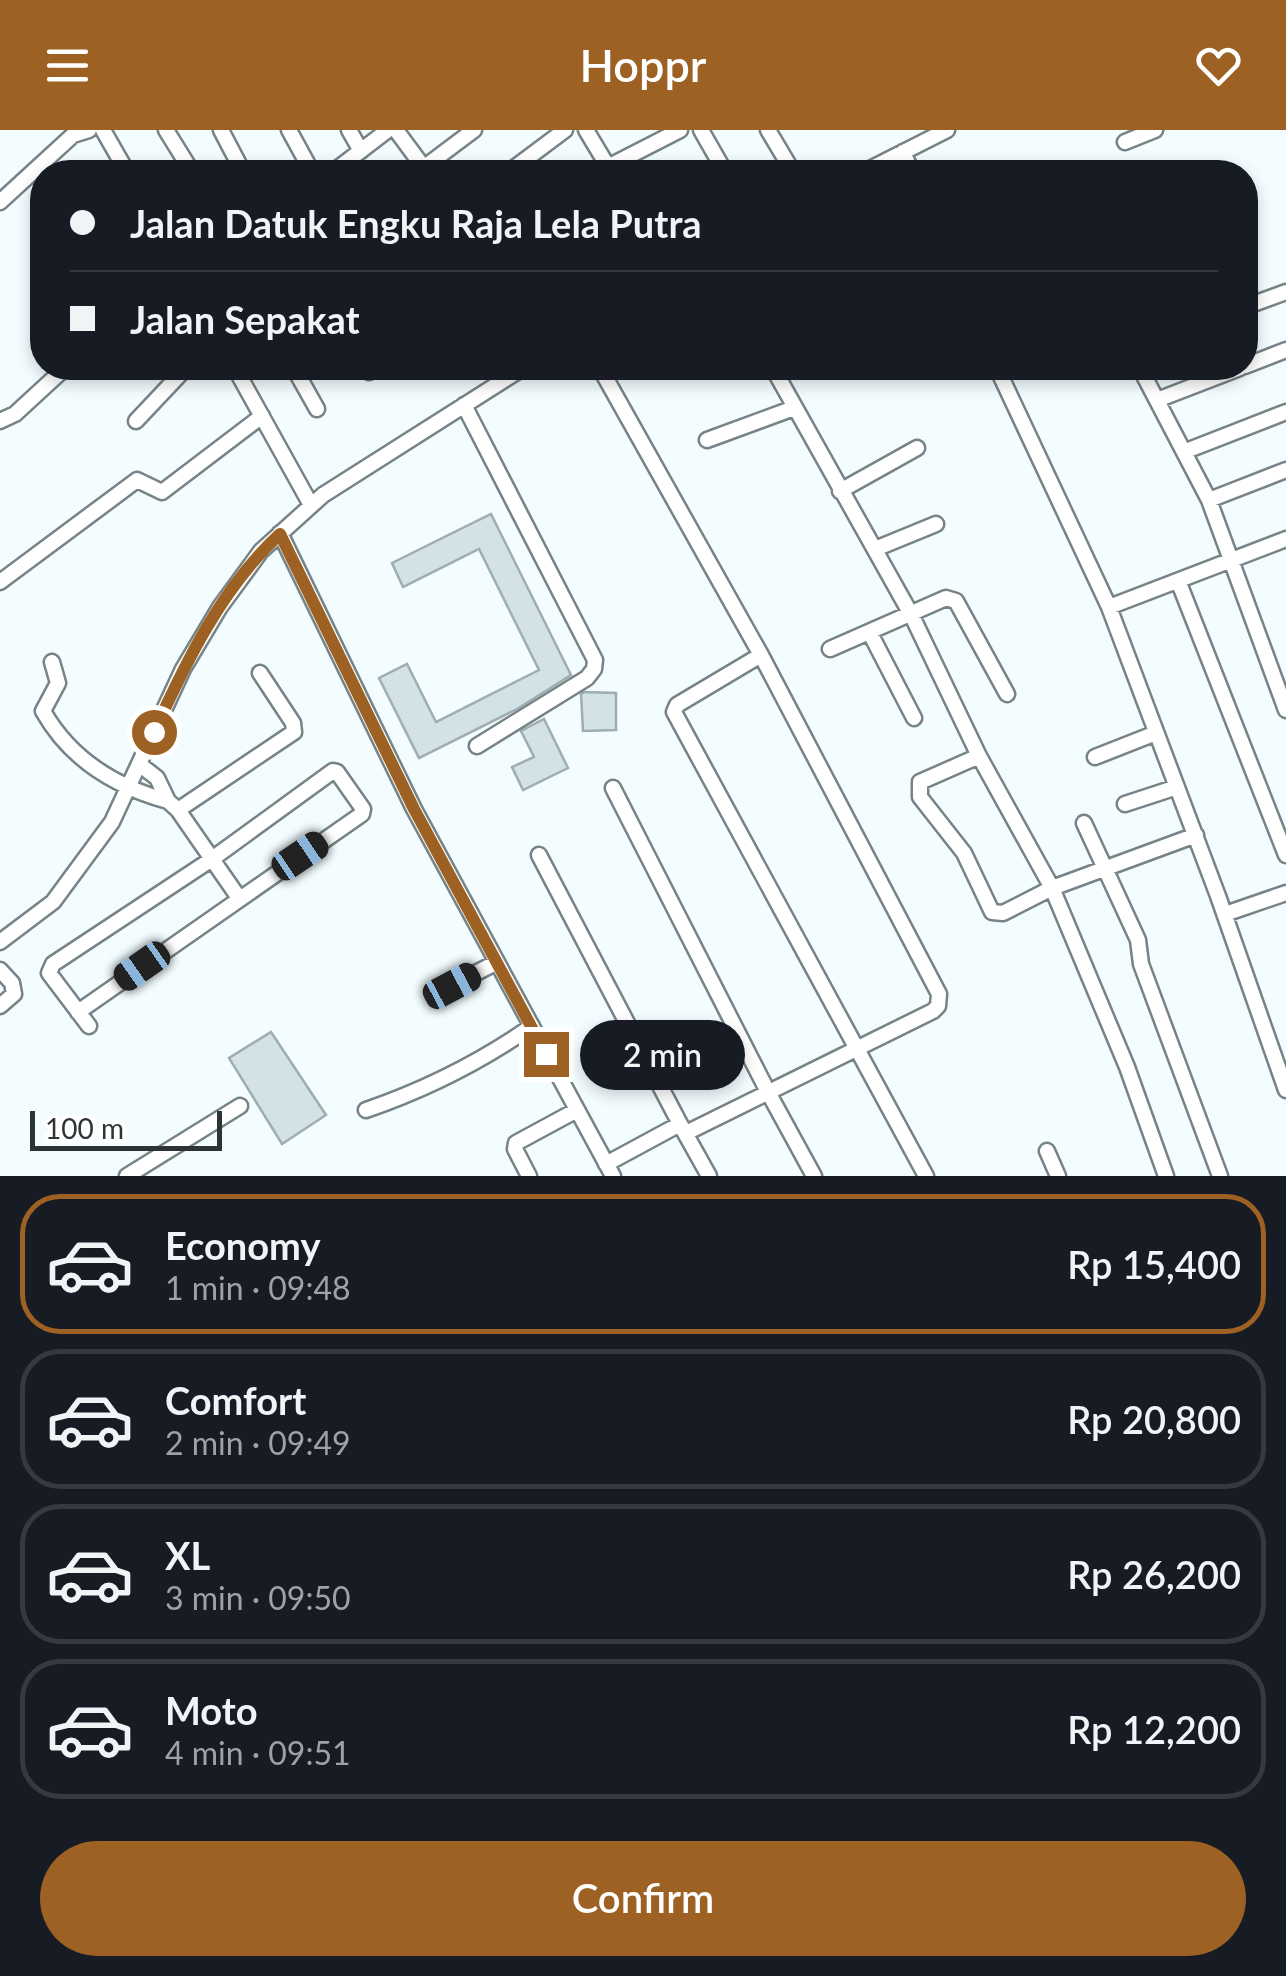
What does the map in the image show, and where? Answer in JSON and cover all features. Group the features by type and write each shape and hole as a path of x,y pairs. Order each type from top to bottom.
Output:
{"street":[{"path":"46,160 73,136 89,130"},
{"path":"103,130 120,160"},
{"path":"166,130 185,160"},
{"path":"221,130 237,160"},
{"path":"288,130 305,160"},
{"path":"349,130 361,151"},
{"path":"349,160 388,130"},
{"path":"396,130 416,160"},
{"path":"437,160 474,130"},
{"path":"525,160 565,130"},
{"path":"586,130 598,160"},
{"path":"620,160 680,130"},
{"path":"702,130 718,160"},
{"path":"768,130 786,160"},
{"path":"888,160 947,130"},
{"path":"1125,142 1155,130"},
{"path":"904,152 907,160"},
{"path":"0,202 30,175"},
{"path":"1258,302 1286,292"},
{"path":"1258,360 1286,350"},
{"path":"0,421 15,414 52,380"},
{"path":"136,421 175,380"},
{"path":"242,380 311,506"},
{"path":"301,380 317,409"},
{"path":"0,942 53,902 112,822 183,670 220,607 261,551 322,495 505,380"},
{"path":"280,534 414,809 609,1170 683,1128 768,1092 933,1012 939,994 762,655 607,380"},
{"path":"779,380 912,616 979,756 1052,888 1127,1067 1166,1176"},
{"path":"1003,380 1109,607 1196,835 1286,1090"},
{"path":"1146,380 1209,500 1286,710"},
{"path":"1157,400 1208,380"},
{"path":"464,405 595,660 594,670 587,678 477,746"},
{"path":"706,440 794,408"},
{"path":"1186,450 1286,412"},
{"path":"0,582 136,480 162,492 262,416"},
{"path":"840,491 917,448"},
{"path":"1209,500 1286,470"},
{"path":"875,549 936,524"},
{"path":"1109,607 1231,560 1284,546"},
{"path":"1179,583 1286,855"},
{"path":"830,649 946,598 956,601 1007,694"},
{"path":"870,633 914,718"},
{"path":"762,655 677,705 674,712 926,1176"},
{"path":"52,662 58,684 44,708 69,750 128,786 173,805"},
{"path":"173,805 294,732 293,724 260,673"},
{"path":"1095,758 1156,733"},
{"path":"979,756 920,782 920,798 964,853 992,912 1003,913 1052,888 1196,835"},
{"path":"139,764 157,778 239,898"},
{"path":"78,1012 362,814 363,809 337,772 51,966 49,973 78,1012 89,1026"},
{"path":"1125,804 1177,787"},
{"path":"613,788 814,1176"},
{"path":"1084,824 1138,940 1141,964 1220,1176"},
{"path":"539,856 708,1176"},
{"path":"1224,914 1286,892"},
{"path":"452,986 497,962"},
{"path":"0,970 12,983 14,994 0,1006"},
{"path":"366,1110 487,1055 532,1026"},
{"path":"127,1176 240,1106"},
{"path":"529,1176 515,1149 516,1143 577,1110"},
{"path":"1047,1151 1058,1176"}],"building":[{"path":"491,514 571,675 517,709 419,758 379,678 407,664 436,722 539,670 479,549 403,587 392,563"},
{"path":"584,692 616,693 616,730 583,731"},
{"path":"544,719 568,768 523,790 512,767 534,757 521,731"},
{"path":"271,1032 326,1115 282,1144 229,1058"}],"route":[{"path":"154,732 183,670 220,607 261,551 280,534 414,809 546,1054"}]}
